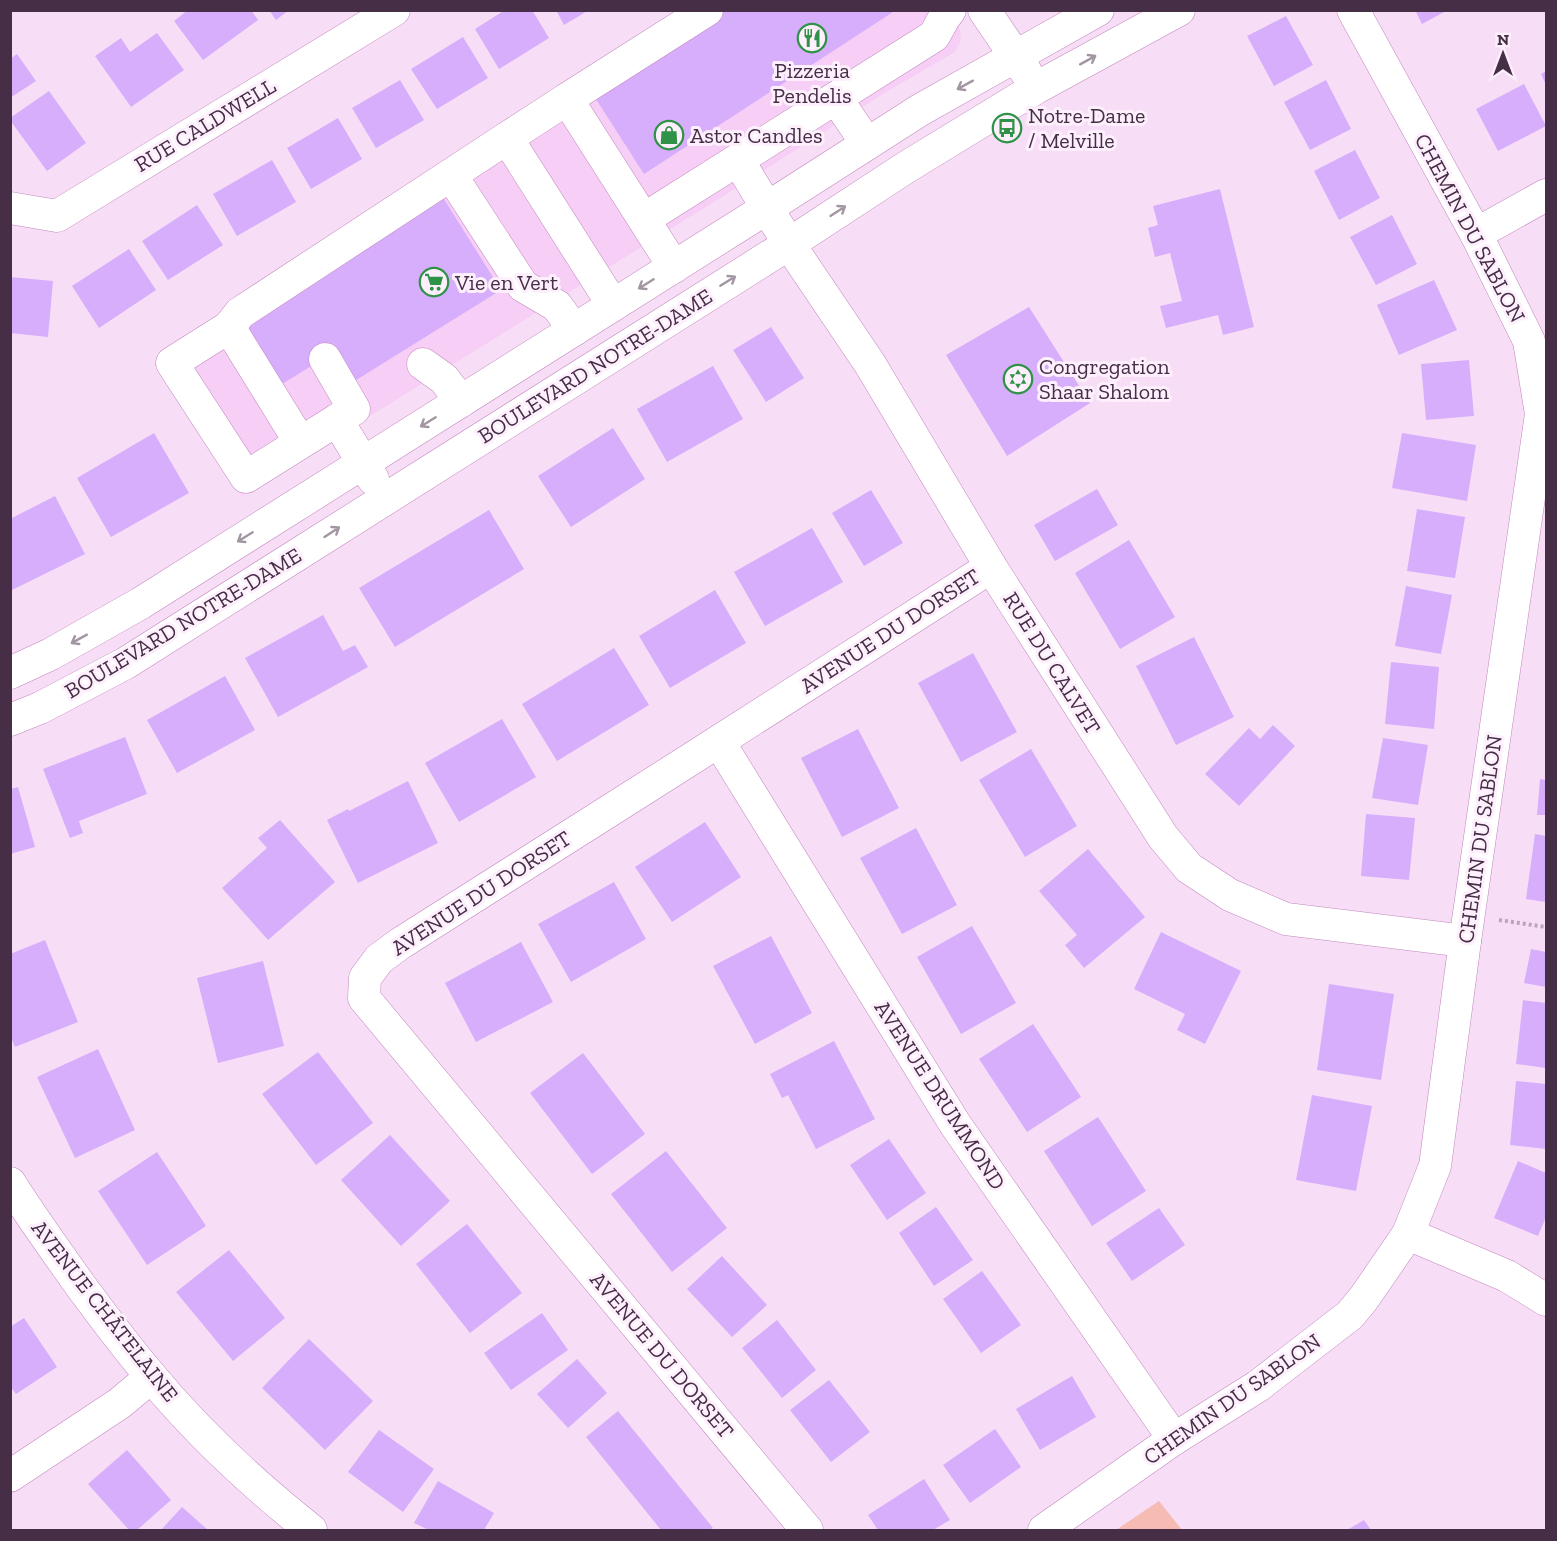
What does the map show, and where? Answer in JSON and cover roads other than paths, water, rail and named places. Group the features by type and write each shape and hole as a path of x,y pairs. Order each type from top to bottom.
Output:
{"street":[{"name":"RUE CALDWELL","path":"10,208 57,216 394,10"},
{"path":"273,519 172,363 229,327 240,313 706,10"},
{"path":"644,219 934,36 950,10"},
{"path":"984,10 1036,88"},
{"name":"BOULEVARD NOTRE-DAME","path":"10,673 96,630 141,603 920,110 1098,10"},
{"name":"BOULEVARD NOTRE-DAME","path":"10,720 57,699 126,663 789,244 905,168 1036,88 1179,10"},
{"name":"CHEMIN DU SABLON","path":"1044,1530 1174,1439 1258,1386 1350,1315 1408,1234 1435,1166 1541,414 1529,341 1476,234 1353,10"},
{"path":"836,98 867,144"},
{"path":"567,99 674,267"},
{"path":"507,138 613,305"},
{"name":"RUE DU CALVET","path":"738,160 789,244 870,364 991,567 1163,837 1189,868 1230,895 1286,919 1465,941"},
{"path":"451,175 523,286 557,306 574,330"},
{"path":"1476,234 1546,195"},
{"path":"229,327 300,442"},
{"path":"246,477 354,409 325,359"},
{"path":"423,364 444,379 461,401"},
{"path":"337,420 385,498"},
{"name":"AVENUE DU DORSET","path":"807,1530 364,998 365,978 379,959 400,943 991,567"},
{"name":"AVENUE DRUMMOND","path":"719,741 956,1124 1174,1439"},
{"name":"AVENUE CHÂTELAINE","path":"10,1183 33,1220 151,1377 235,1465 266,1494 312,1530"},
{"path":"1408,1234 1507,1276 1546,1300"},
{"path":"10,1476 120,1403 151,1377"}],"place":[{"name":"Pizzeria Pendelis","path":"812,38"},
{"name":"Notre-Dame / Melville","path":"1007,128"},
{"name":"Astor Candles","path":"669,135"},
{"name":"Vie en Vert","path":"434,282"},
{"name":"Congregation Shaar Shalom","path":"1018,379"}]}
